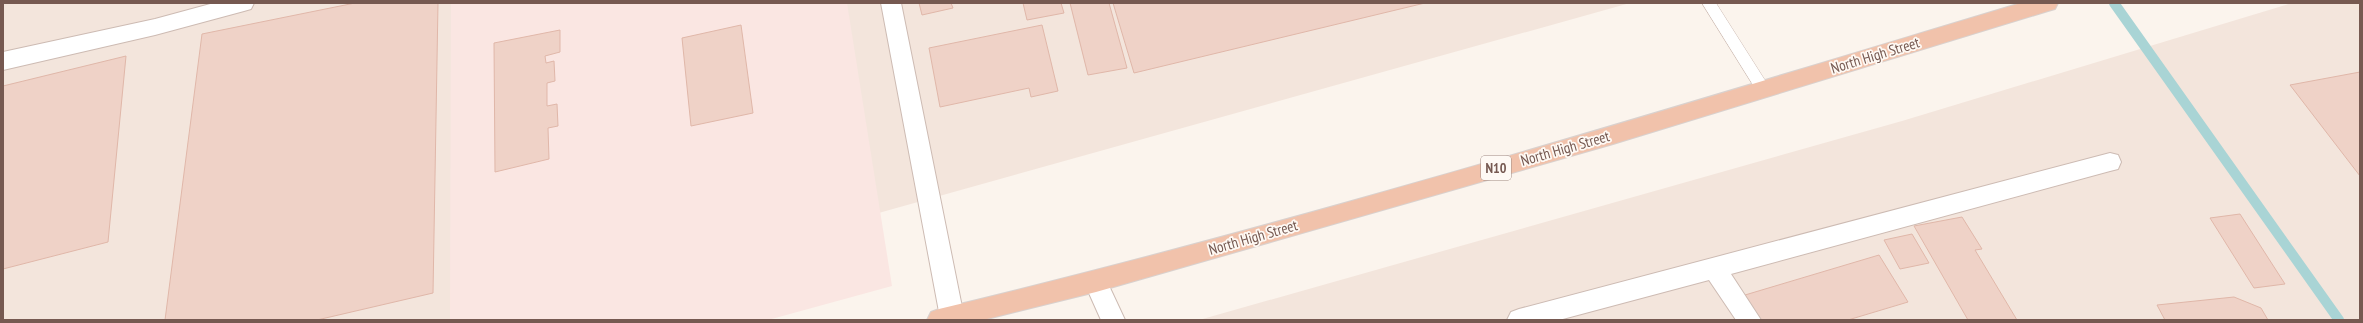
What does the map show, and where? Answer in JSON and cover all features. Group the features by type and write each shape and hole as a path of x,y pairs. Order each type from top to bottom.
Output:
{"highway":[{"name":"North High Street","path":"946,318 1096,282 1613,135 2048,3"}],"street":[{"path":"3,61 155,27 244,3"},
{"path":"891,3 946,318"},
{"path":"1519,320 2110,162"},
{"path":"1714,268 1749,320"},
{"path":"1096,282 1113,320"}],"lane":[{"path":"1709,3 1762,89"}],"shaded area":[{"path":"3,3 1630,3 825,228 469,320 3,320"},
{"path":"451,3 847,3 892,286 768,320 450,320"},
{"path":"2292,3 2360,3 2360,320 1199,320 1902,121"}],"building":[{"path":"355,3 438,3 433,293 317,320 165,320 202,34"},
{"path":"919,3 951,3 953,8 922,15"},
{"path":"1023,3 1061,3 1064,13 1027,20"},
{"path":"1070,3 1109,3 1127,68 1088,75"},
{"path":"1113,3 1425,3 1134,73"},
{"path":"741,25 753,113 691,126 682,38"},
{"path":"1042,25 1058,91 1031,97 1029,88 940,107 929,48"},
{"path":"560,30 560,52 545,56 546,63 554,61 555,81 547,83 547,106 557,104 558,126 548,128 549,159 495,172 494,43"},
{"path":"126,56 108,242 3,269 3,86"},
{"path":"2360,72 2360,176 2290,85"},
{"path":"2240,214 2285,284 2254,288 2210,218"},
{"path":"1962,217 1982,249 1975,250 2017,320 1968,320 1914,226"},
{"path":"1912,234 1929,263 1900,269 1884,240"},
{"path":"1879,255 1908,302 1848,320 1760,320 1745,295"},
{"path":"2234,297 2261,308 2268,320 2165,320 2157,305"}],"waterway":[{"path":"2114,3 2339,320"}]}
